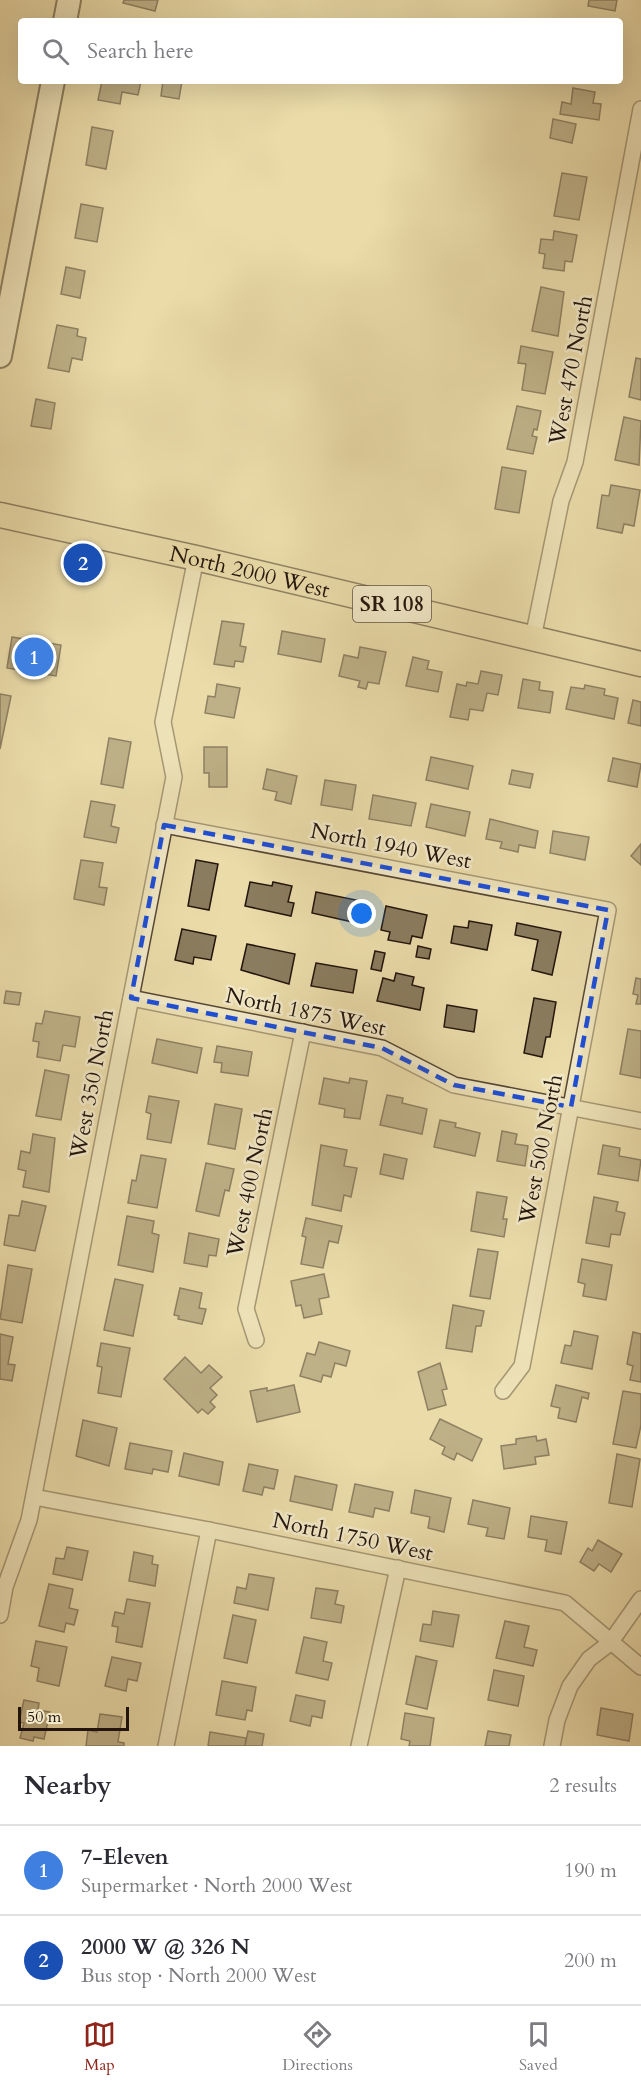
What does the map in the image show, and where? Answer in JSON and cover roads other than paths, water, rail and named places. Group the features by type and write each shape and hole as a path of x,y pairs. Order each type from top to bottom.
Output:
{"main road":[{"path":"66,18 69,0"},
{"path":"0,356 52,84"},
{"name":"North 2000 West","path":"0,515 196,558 641,664"}],"street":[{"name":"West 470 North","path":"533,638 561,501 575,462 641,109"},
{"name":"West 350 North","path":"0,1615 5,1587 29,1520 34,1497 174,777 164,722 196,558"},
{"name":"North 1940 West","path":"165,825 608,910"},
{"name":"West 500 North","path":"503,1391 522,1366 608,910"},
{"name":"North 1875 West","path":"131,998 382,1048 454,1085 641,1121"},
{"name":"West 400 North","path":"256,1340 246,1309 303,1032"},
{"name":"North 1750 West","path":"34,1497 565,1603 641,1667"},
{"path":"166,1746 208,1530"},
{"path":"360,1746 398,1568"},
{"path":"552,1746 557,1720 570,1686 589,1659 610,1643 641,1599"}],"place":[{"name":"2000 W @ 326 N","path":"83,563"},
{"name":"7-Eleven","path":"34,657"}]}
